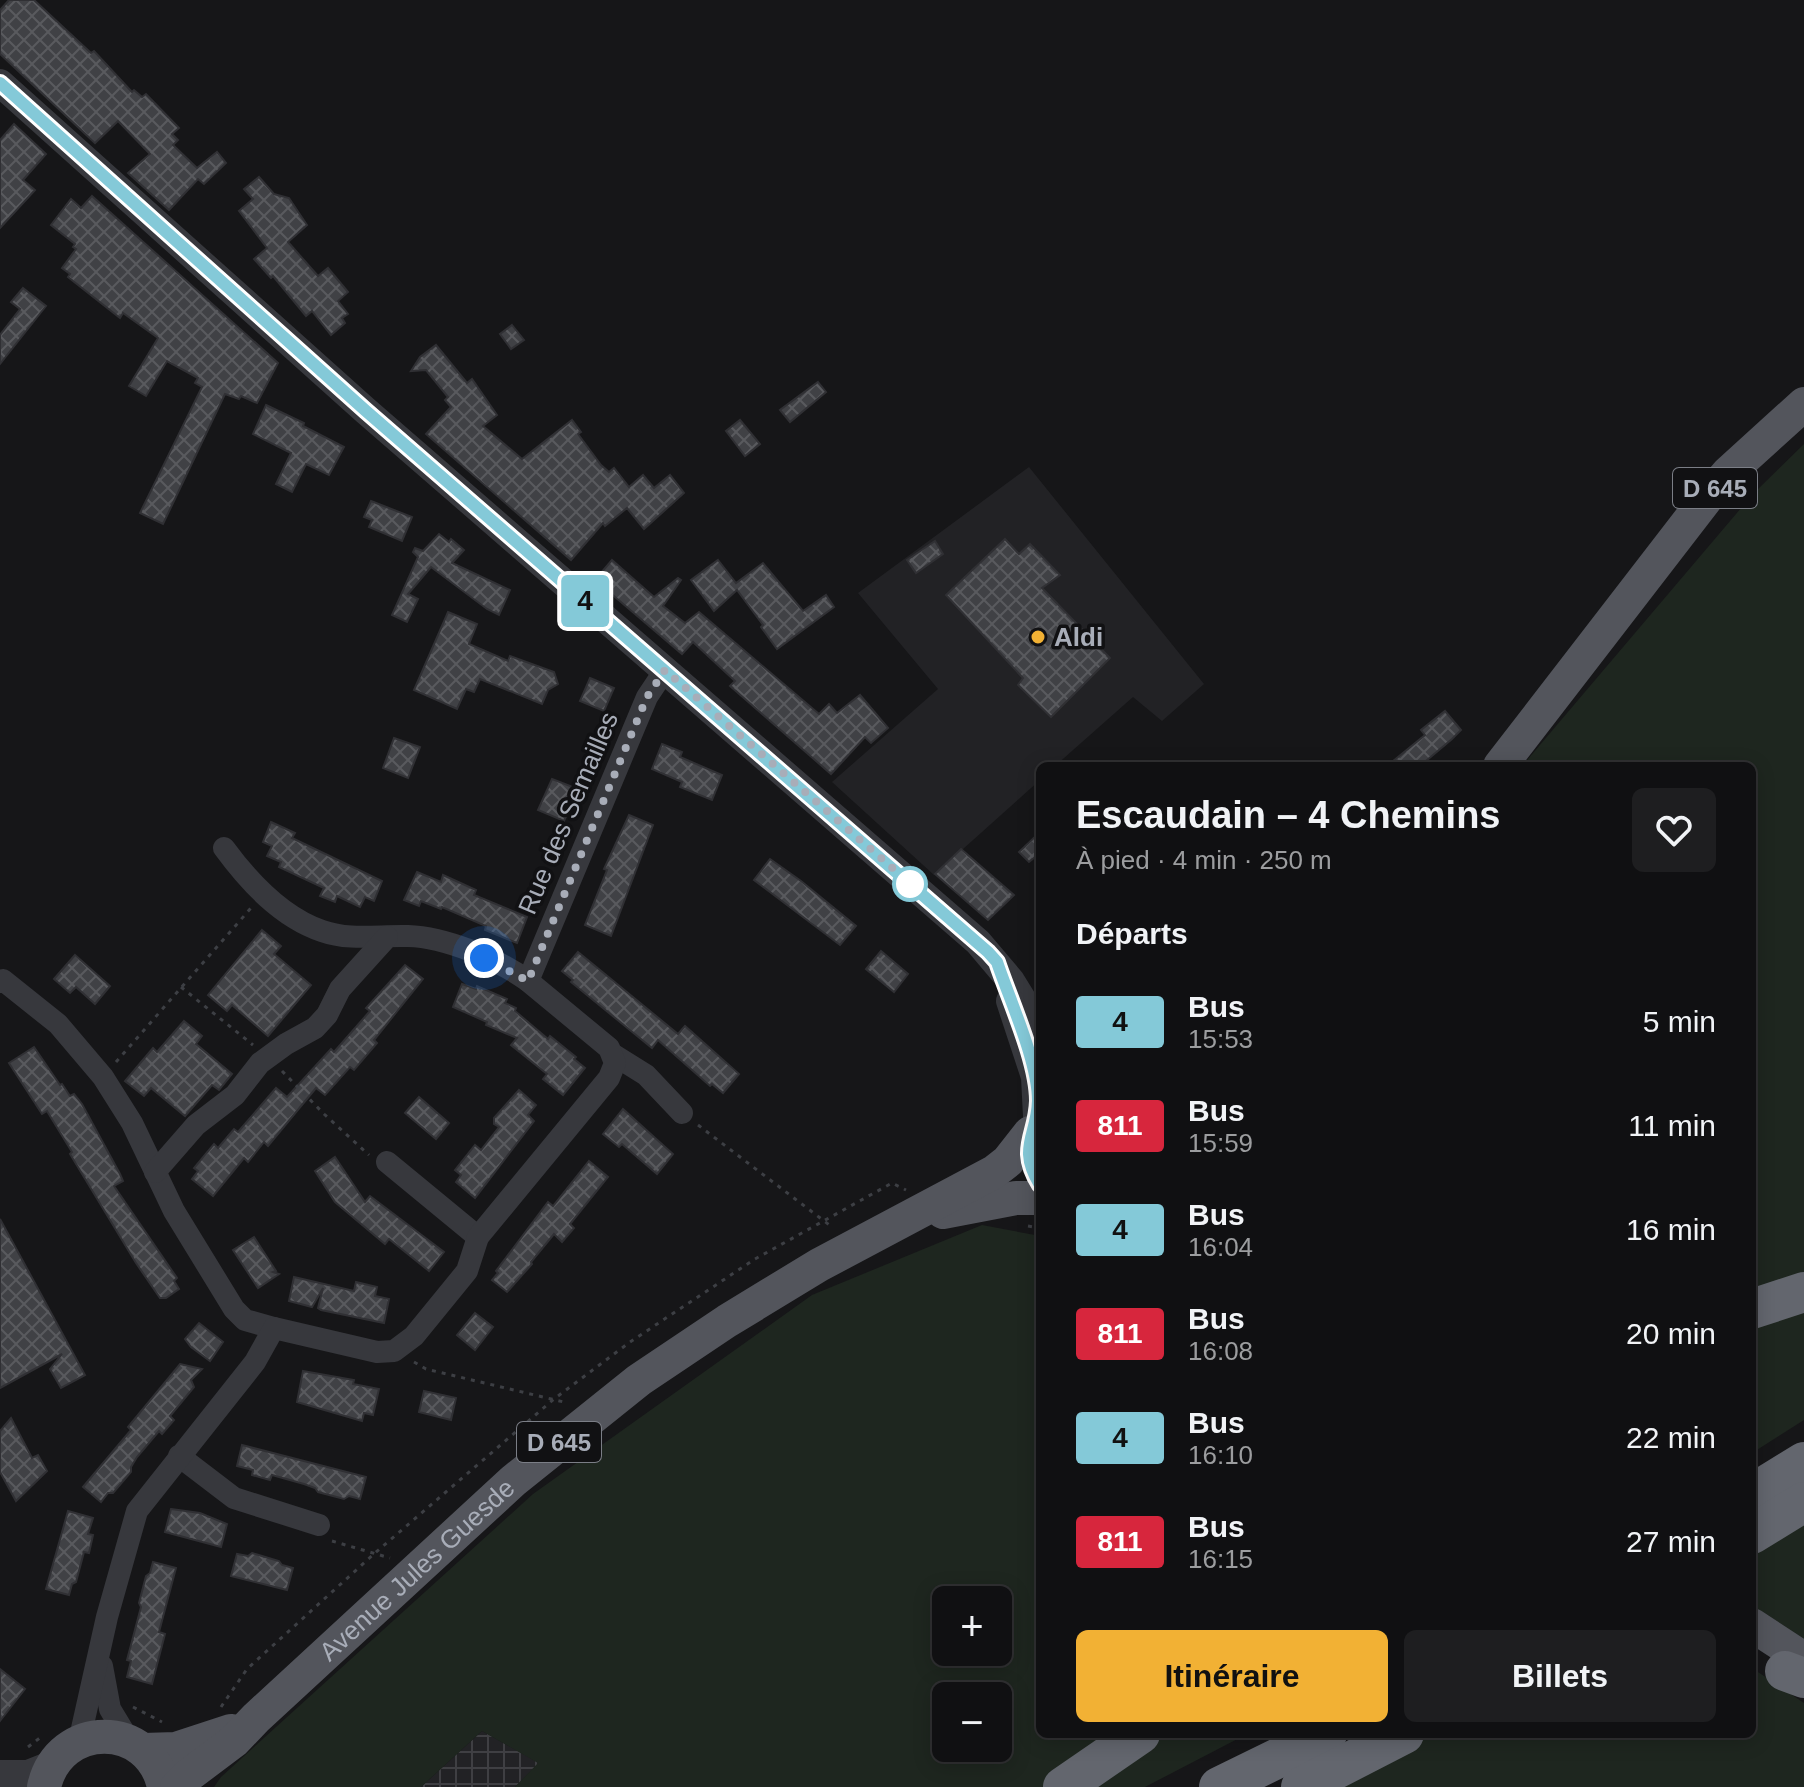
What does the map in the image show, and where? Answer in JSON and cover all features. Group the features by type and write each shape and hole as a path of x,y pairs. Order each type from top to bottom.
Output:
{"highway":[{"path":"1756,1308 1804,1292"},
{"path":"1756,1492 1804,1462"},
{"path":"1756,1532 1804,1502"},
{"path":"1063,1787 1134,1738"},
{"path":"1219,1787 1319,1738"},
{"path":"1301,1787 1396,1738"}],"main road":[{"name":"D 645","path":"1503,762 1728,473 1804,404"},
{"name":"D 645","path":"1640,585 1696,524 1804,425"},
{"path":"1036,1120 1030,1161 1036,1175"},
{"name":"Avenue Jules Guesde","path":"177,1787 234,1741 513,1481 599,1411 727,1321 854,1245 994,1172 1008,1161 1036,1120"},
{"name":"Avenue Jules Guesde","path":"903,1220 1016,1198 1036,1198"},
{"path":"1756,1630 1790,1668"},
{"name":"Avenue Jules Guesde","path":"79,1742 104,1736 136,1746 176,1749 227,1733 256,1718"},
{"path":"49,1776 65,1751 79,1742"},
{"path":"136,1746 156,1765 164,1787"}],"street":[{"path":"0,83 366,411 978,942 997,962 1036,1022"},
{"name":"Rue des Semailles","path":"528,981 647,697 665,670"},
{"path":"224,848 264,894 288,913 320,931 353,937 429,937 511,970 603,1042 614,1055 646,1075 682,1113"},
{"path":"155,1172 196,1125 235,1095 268,1056 315,1028 327,1015 346,981 387,937"},
{"path":"997,962 1035,1077 1036,1120"},
{"path":"0,982 3,980 58,1024 103,1077 127,1115 174,1211 239,1316 251,1323 377,1352 394,1351 409,1342 462,1278 472,1261 478,1237 609,1078 615,1063 614,1055"},
{"path":"387,1162 478,1237"},
{"path":"79,1742 132,1522 143,1500 255,1362 274,1328"},
{"path":"179,1456 234,1498 319,1525"},
{"path":"101,1649 104,1686 110,1709 136,1746"},
{"path":"0,1774 49,1776"}],"path":[{"path":"103,1077 264,894"},
{"path":"181,987 268,1056 324,1114 373,1158 387,1162"},
{"path":"682,1113 854,1245"},
{"path":"394,1351 426,1369 599,1411"},
{"path":"319,1525 331,1540 421,1566"}],"shaded area":[{"path":"1804,444 1804,1420 1756,1450 1756,762 1525,762 1753,494"},
{"path":"1029,467 1204,684 1162,721 1133,697 1060,762 1036,762 1036,784 934,875 832,782 938,689 858,593"},
{"path":"982,1225 1036,1235 1036,1738 1239,1738 1145,1787 515,1787 538,1763 482,1731 421,1787 214,1787 221,1777 533,1494 812,1295"},
{"path":"1804,1524 1804,1639 1756,1608 1756,1554"},
{"path":"1756,1671 1804,1703 1804,1787 1326,1787 1419,1738 1756,1738"},
{"path":"482,1731 539,1763 515,1787 421,1787"}],"building":[{"path":"9,0 34,0 91,53 94,51 132,92 134,90 142,97 146,94 179,128 172,134 178,140 173,145 197,168 217,152 226,163 204,184 198,179 169,210 128,173 150,154 118,121 95,143 0,54 0,10"},
{"path":"14,124 46,154 23,180 35,190 0,228 0,140"},
{"path":"259,177 274,194 289,198 307,225 288,242 318,276 328,268 348,292 338,301 348,314 342,318 345,323 331,335 312,311 306,316 273,276 271,278 254,259 267,248 239,211 253,199 244,189"},
{"path":"92,196 278,363 257,403 241,396 239,399 225,394 163,524 140,513 202,387 195,383 198,378 167,361 146,396 129,386 158,338 123,313 120,318 68,277 70,274 62,268 76,249 73,247 75,244 51,225 71,199 81,208"},
{"path":"23,288 46,306 0,364 0,335 20,309 11,302"},
{"path":"512,325 524,340 511,349 500,334"},
{"path":"436,345 467,383 472,379 497,415 483,426 522,459 572,420 581,432 578,434 601,465 609,472 614,468 629,487 643,475 654,488 670,475 684,493 644,529 627,508 605,526 603,523 571,560 426,434 451,407 445,400 448,397 426,370 411,371 420,357"},
{"path":"818,382 826,392 790,422 780,410"},
{"path":"266,405 344,447 329,475 306,464 292,492 276,484 291,453 253,434"},
{"path":"740,420 760,444 745,456 726,431"},
{"path":"371,501 412,517 402,541 369,527 372,520 364,517"},
{"path":"439,534 464,550 452,563 510,590 499,615 431,567 408,594 418,599 407,622 392,615 418,557 413,552 415,548 423,551"},
{"name":"Aldi","path":"1005,539 1019,554 1030,544 1060,575 1042,588 1110,658 1051,717 1018,685 1023,678 946,595"},
{"path":"935,541 943,554 916,573 907,560"},
{"path":"612,560 654,597 678,578 681,580 663,606 685,623 699,612 819,714 829,704 837,713 860,695 888,728 871,743 865,737 831,774 730,686 735,681 693,642 682,654 595,580"},
{"path":"718,560 736,583 763,563 803,611 826,595 834,607 777,649 737,590 714,611 691,580"},
{"path":"448,612 477,624 469,644 508,661 510,656 554,672 558,684 548,690 542,704 480,679 474,692 466,689 457,709 414,690"},
{"path":"590,678 614,688 604,711 580,701"},
{"path":"1445,711 1461,730 1425,762 1392,762 1425,735 1421,730"},
{"path":"394,738 420,747 408,778 383,768"},
{"path":"662,744 682,752 680,757 722,775 712,800 680,787 682,782 652,769"},
{"path":"552,779 578,789 564,821 538,810"},
{"path":"629,815 653,825 611,936 585,925 607,870 604,869"},
{"path":"271,822 295,833 292,838 382,881 374,901 365,897 360,907 337,896 335,902 320,896 324,888 279,867 281,862 267,856 272,846 263,842"},
{"path":"1036,836 1036,856 1029,862 1019,852"},
{"path":"961,849 1014,895 988,920 935,874"},
{"path":"770,859 856,926 840,945 754,880"},
{"path":"417,872 441,882 443,875 476,890 474,895 527,917 517,943 442,907 421,901 419,906 404,900"},
{"path":"262,930 281,946 274,954 311,985 268,1036 232,1005 227,1011 208,995"},
{"path":"881,951 908,974 894,992 866,969"},
{"path":"578,952 678,1034 685,1026 739,1074 723,1093 712,1084 710,1086 658,1040 652,1048 571,982 573,980 562,971"},
{"path":"75,955 110,986 95,1004 76,987 70,993 54,979"},
{"path":"405,965 423,979 354,1070 350,1067 325,1095 316,1088 268,1146 264,1142 248,1162 244,1158 213,1196 192,1179 198,1171 194,1168 214,1144 218,1148 234,1129 238,1132 276,1088 287,1097 331,1049 334,1052 370,1011 366,1008"},
{"path":"462,984 476,989 477,986 507,999 505,1003 516,1008 515,1011 548,1039 550,1036 576,1057 574,1059 585,1068 563,1095 543,1079 547,1074 511,1045 517,1038 453,1007"},
{"path":"184,1021 202,1036 196,1044 232,1074 219,1090 212,1085 185,1116 151,1088 144,1096 125,1081 153,1048 157,1052"},
{"path":"34,1047 60,1085 82,1104 123,1181 114,1186 177,1278 174,1281 179,1289 166,1298 160,1298 136,1263 47,1111 42,1114 9,1063"},
{"path":"519,1090 536,1105 528,1115 534,1121 475,1198 456,1182 461,1175 455,1170 475,1145 481,1150 499,1127 494,1124 494,1118"},
{"path":"419,1097 449,1123 436,1139 405,1113"},
{"path":"623,1109 673,1154 657,1174 622,1144 619,1147 603,1134"},
{"path":"335,1157 365,1202 370,1196 444,1252 429,1271 389,1239 385,1244 335,1202 315,1171"},
{"path":"589,1161 608,1177 570,1224 574,1228 562,1242 554,1234 507,1292 492,1280 498,1273 496,1271 548,1202 553,1206"},
{"path":"0,1219 85,1375 61,1388 50,1369 62,1354 0,1388"},
{"path":"254,1237 276,1271 273,1272 279,1274 258,1288 233,1250"},
{"path":"294,1277 354,1291 356,1282 377,1287 375,1296 389,1299 384,1323 321,1310 318,1308 323,1288 312,1307 289,1301"},
{"path":"475,1313 493,1327 475,1350 457,1335"},
{"path":"199,1323 223,1342 210,1361 185,1339"},
{"path":"180,1364 202,1369 191,1380 194,1387 170,1416 174,1420 162,1434 159,1431 137,1457 131,1472 101,1502 83,1487"},
{"path":"303,1371 354,1380 353,1384 379,1389 373,1415 364,1413 362,1421 297,1402"},
{"path":"424,1391 456,1398 451,1420 419,1412"},
{"path":"11,1418 32,1458 38,1455 47,1471 16,1501 0,1472 0,1431"},
{"path":"242,1445 366,1477 360,1499 349,1496 344,1499 318,1492 315,1488 272,1475 270,1480 252,1475 253,1470 237,1466"},
{"path":"171,1509 200,1513 227,1524 221,1547 165,1532"},
{"path":"68,1511 93,1518 88,1534 93,1535 89,1553 84,1552 69,1595 46,1589"},
{"path":"252,1553 293,1568 287,1590 231,1576 237,1554 248,1556"},
{"path":"153,1562 176,1568 159,1632 165,1634 152,1684 127,1677 131,1661 127,1660 146,1576"},
{"path":"0,1669 25,1689 0,1721"}],"bus line":[{"name":"4","path":"0,83 366,411 978,942 997,962 1036,1084"},
{"name":"4","path":"1036,1118 1028,1147 1036,1178"}],"place":[{"name":"Aldi","path":"1038,637"}],"route":[{"path":"484,958 528,981 647,697 665,670 910,884"}]}
